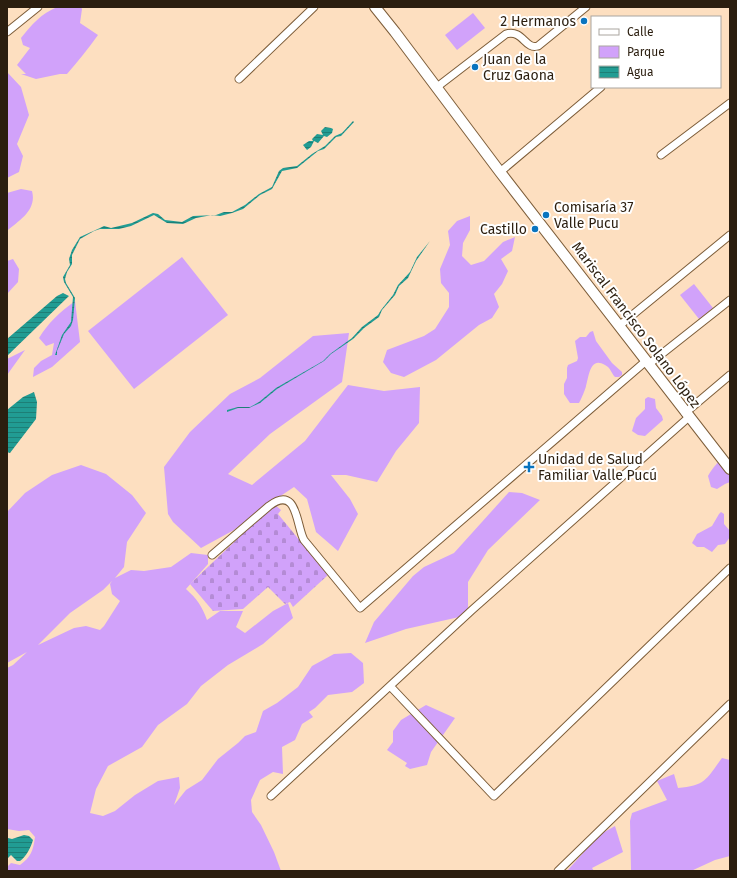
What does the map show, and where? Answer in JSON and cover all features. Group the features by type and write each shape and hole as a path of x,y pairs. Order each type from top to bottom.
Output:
{"main road":[{"name":"Mariscal Francisco Solano López","path":"375,7 500,172 730,469"}],"street":[{"path":"7,32 38,7"},
{"path":"239,79 314,7"},
{"path":"437,87 506,34 511,32 516,33 531,46 538,46 586,7"},
{"path":"500,172 600,88"},
{"path":"661,155 730,103"},
{"path":"619,326 730,235"},
{"path":"212,555 268,506 279,500 286,501 295,509 301,536 360,608 647,362 730,300"},
{"path":"271,796 478,604 730,375"},
{"path":"390,686 494,796 730,568"},
{"path":"558,871 730,704"}],"green space":[{"path":"57,7 81,7 80,23 98,35 67,74 36,79 21,74 26,74 17,65 30,48 23,45 21,38 37,20"},
{"path":"473,13 485,28 457,50 445,35"},
{"path":"7,72 21,87 29,115 17,144 23,156 19,172 7,178"},
{"path":"21,189 32,191 32,204 22,219 7,231 7,193"},
{"path":"470,216 470,230 463,243 462,256 471,265 484,261 503,242 515,237 512,251 501,259 508,271 502,284 494,294 499,307 492,318 479,325 436,360 404,377 391,373 383,362 387,350 424,336 435,329 449,307 449,293 441,283 440,269 450,245 448,231 457,221"},
{"path":"182,257 228,315 134,389 88,331"},
{"path":"13,259 19,269 18,282 7,294 7,261"},
{"path":"694,284 713,308 699,319 680,295"},
{"path":"75,301 80,342 52,367 33,377 34,368 41,361 52,355 54,343 46,346 39,338 46,327 64,309"},
{"path":"593,331 596,341 612,363 622,372 622,375 615,377 607,366 596,363 591,368 579,403 570,403 564,394 564,384 567,378 568,365 577,361 578,358 575,341 580,337 586,337"},
{"path":"349,333 342,382 270,434 228,474 252,485 305,441 348,385 384,391 420,387 419,423 396,451 377,482 346,475 331,475 350,499 358,514 338,551 316,532 307,499 294,487 261,509 234,530 201,548 173,522 168,514 164,467 190,432 230,394 260,378 313,336"},
{"path":"25,350 7,375 7,359"},
{"path":"648,397 655,399 656,408 663,420 645,436 638,435 632,431 636,418 645,409 645,399"},
{"path":"721,460 730,465 730,482 717,489 711,487 708,476"},
{"path":"81,465 106,474 132,495 146,513 127,542 124,567 115,578 131,570 144,571 171,567 191,553 208,555 208,564 186,589 199,603 207,620 220,611 243,611 236,627 245,633 273,611 288,603 293,618 263,644 228,665 201,686 187,704 158,725 142,747 108,766 96,789 90,813 103,816 115,811 135,795 158,781 179,777 180,788 174,805 186,790 202,780 218,759 245,736 256,732 263,711 277,703 298,687 312,666 334,654 351,653 363,663 364,683 352,692 328,695 309,712 313,717 302,724 295,740 282,747 283,774 273,772 260,780 251,800 252,812 261,825 281,871 7,871 7,867 11,863 20,865 27,859 32,850 35,837 29,830 19,831 7,829 7,668 13,665 27,652 7,663 7,512 25,493 52,475","holes":["112,581 110,584 112,594 120,601 100,630 86,626 74,628 38,645 70,613 103,590"]},
{"path":"509,492 522,493 540,500 488,550 468,582 468,615 406,629 365,643 374,622 413,576 424,567 454,553"},
{"path":"274,504 281,510 278,514 328,575 293,607 290,602 285,604 268,587 243,609 213,611 190,584"},
{"path":"721,512 724,514 724,524 730,531 730,537 725,544 718,545 712,552 704,547 697,547 692,543 697,534 712,526"},
{"path":"426,705 455,718 431,752 427,765 410,769 405,766 407,763 387,750 393,742 393,731 401,720"},
{"path":"722,758 730,760 730,856 715,860 691,871 630,871 630,821 632,813 667,800 657,781 674,774 678,788 695,785 705,780 709,776"},
{"path":"615,826 623,852 592,868 594,871 567,871 599,835"}],"water":[{"path":"353,121 354,122 341,136 336,137 324,149 318,151 297,168 282,171 272,189 260,195 243,209 220,216 213,215 224,212 232,212 245,205 259,194 272,187 279,171 283,168 297,166 312,154 325,146 335,136 342,133"},
{"path":"325,127 333,129 332,133 327,137 324,136 318,143 314,141 311,147 307,150 303,145 309,141 313,141 312,139 317,134 323,135 321,131"},
{"path":"153,213 158,214 165,220 182,222 193,216 211,215 196,218 183,224 167,223 154,215 131,226 119,229 100,229 80,239 72,255 72,264 65,279 75,298 73,320 71,326 64,334 57,351 57,355 55,355 62,335 71,322 73,297 64,282 63,277 70,265 69,259 72,250 80,237 104,226 111,228 132,223"},
{"path":"430,241 416,261 408,278 399,286 395,295 382,310 379,317 364,328 353,339 331,354 324,361 277,389 260,403 249,408 238,408 227,412 227,410 238,407 250,407 259,402 276,388 323,361 330,354 352,338 362,327 378,315 393,295 398,285 410,272 417,257"},
{"path":"63,293 69,296 7,356 7,339 57,296"},
{"path":"34,392 37,402 36,419 10,453 7,452 7,410 23,397"},
{"path":"24,835 29,836 33,840 30,849 20,861 17,861 11,855 7,859 7,836 8,838 12,839"}],"place":[{"name":"2 Hermanos","path":"584,21"},
{"name":"Juan de la Cruz Gaona","path":"475,67"},
{"name":"Comisaría 37 Valle Pucu","path":"546,215"},
{"name":"Castillo","path":"535,229"},
{"name":"Unidad de Salud Familiar Valle Pucú","path":"529,467"}]}
